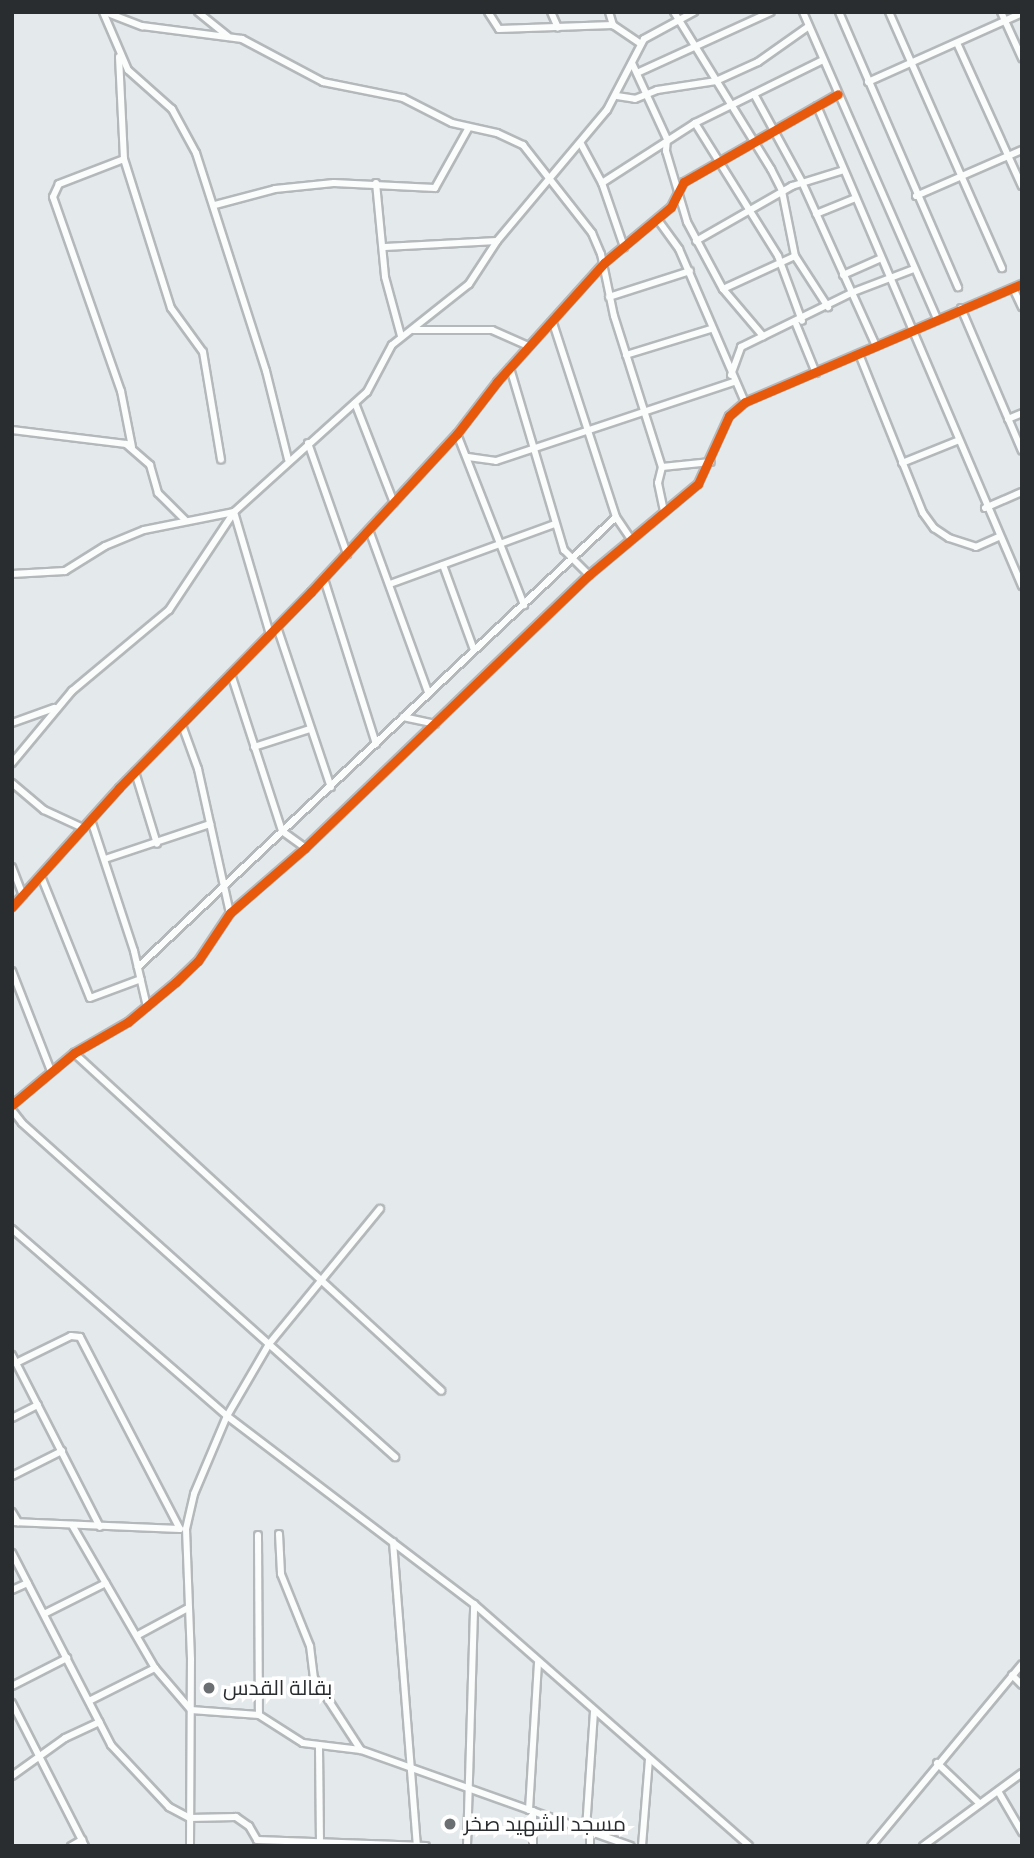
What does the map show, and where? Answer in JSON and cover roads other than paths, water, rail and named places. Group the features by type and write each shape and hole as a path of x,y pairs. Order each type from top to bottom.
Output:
{"street":[{"path":"104,12 142,26 229,37 255,44 310,77 343,88 404,97 468,129 512,137 541,164 549,182 592,233 604,263 609,297 662,467 658,483 664,510"},
{"path":"104,12 119,55 142,87 172,109 186,130 215,205 288,459"},
{"path":"198,12 229,37"},
{"path":"488,12 496,29 613,24"},
{"path":"551,12 558,28"},
{"path":"609,12 613,24 640,43"},
{"path":"674,12 782,191 795,256 828,307"},
{"path":"12,763 55,707 169,610 234,512 288,459 355,402 375,381 384,358 401,337 460,294 497,241 581,144 617,96 640,43 694,12"},
{"path":"637,74 771,12"},
{"path":"803,12 937,318"},
{"path":"839,12 916,196 958,287"},
{"path":"890,12 959,177 1002,268"},
{"path":"1001,12 1022,58"},
{"path":"869,82 1022,13"},
{"path":"617,96 629,99 716,81 758,62 809,26"},
{"path":"957,43 1022,186"},
{"path":"119,55 124,159 171,308 203,352 221,459"},
{"path":"602,183 695,123 823,60"},
{"path":"632,63 667,139 678,192 696,241 723,289 763,336"},
{"path":"754,94 775,128 802,182 876,346"},
{"path":"12,907 135,772 324,579 394,503 457,434 528,346 553,323 604,263 658,220 678,192 717,160 838,94"},
{"path":"817,106 853,199 876,238 878,259 893,277 912,331 985,508 1022,586"},
{"path":"695,123 780,261 816,373"},
{"path":"215,205 275,189 376,183 435,188 468,129"},
{"path":"581,144 602,183 624,247"},
{"path":"916,196 1022,150"},
{"path":"124,159 59,184 53,197 121,391 132,447 150,465 166,505 185,521"},
{"path":"696,241 782,191 802,182 844,170"},
{"path":"376,183 385,247 387,293 401,337"},
{"path":"816,214 853,199"},
{"path":"658,220 690,271 711,329 745,402"},
{"path":"385,247 497,241"},
{"path":"723,289 795,256"},
{"path":"843,275 878,259"},
{"path":"732,378 741,347 799,322 851,293 915,269"},
{"path":"609,297 690,271"},
{"path":"395,1457 22,1123 12,1108 51,1071 146,1007 198,961 230,913 305,848 589,575 698,484 711,462 729,416 745,402 1022,284"},
{"path":"1013,288 1022,307"},
{"path":"961,308 1022,451"},
{"path":"553,323 616,517 631,539"},
{"path":"626,355 711,329"},
{"path":"413,330 492,330 528,346"},
{"path":"859,354 902,463 934,528 949,538 976,547 998,537"},
{"path":"510,368 531,449 555,524 570,559 589,575"},
{"path":"468,457 496,461 732,378"},
{"path":"355,402 394,503"},
{"path":"1008,419 1022,413"},
{"path":"12,430 132,447"},
{"path":"457,434 524,605"},
{"path":"902,463 957,440"},
{"path":"308,443 347,554"},
{"path":"662,467 711,462"},
{"path":"985,508 1022,492"},
{"path":"12,574 65,571 105,545 185,521 234,512"},
{"path":"234,512 270,635"},
{"path":"138,967 616,517"},
{"path":"390,584 555,524"},
{"path":"369,530 428,692"},
{"path":"443,565 474,650"},
{"path":"324,579 376,744"},
{"path":"277,627 331,787"},
{"path":"231,674 282,831 305,848"},
{"path":"12,723 55,707"},
{"path":"403,717 435,724"},
{"path":"183,725 211,824 230,913"},
{"path":"254,747 310,729"},
{"path":"135,772 157,844"},
{"path":"12,783 44,810 83,828"},
{"path":"91,820 138,967 146,1007"},
{"path":"104,859 157,844 211,824"},
{"path":"12,867 23,895"},
{"path":"41,876 90,998 141,979"},
{"path":"12,971 51,1071"},
{"path":"74,1053 320,1283 441,1391"},
{"path":"190,1846 191,1710 183,1529 194,1494 227,1416 269,1344 380,1209"},
{"path":"12,1229 227,1416 474,1604 749,1846"},
{"path":"16,1363 71,1336 80,1337 183,1529"},
{"path":"12,1355 100,1527"},
{"path":"12,1418 38,1405"},
{"path":"12,1476 62,1451"},
{"path":"12,1512 15,1522 183,1529"},
{"path":"72,1525 138,1634 155,1668 191,1710 259,1715 287,1735 319,1747 361,1750 630,1846"},
{"path":"279,1534 281,1574 310,1646 314,1678 361,1750"},
{"path":"258,1535 259,1715"},
{"path":"393,1542 417,1846"},
{"path":"12,1553 99,1722 129,1769 169,1807 190,1818 236,1817 250,1826 257,1843 426,1846"},
{"path":"12,1590 28,1583"},
{"path":"44,1615 106,1583"},
{"path":"467,1846 466,1789 474,1604"},
{"path":"138,1634 188,1608"},
{"path":"12,1686 67,1658"},
{"path":"533,1846 531,1810 538,1663"},
{"path":"870,1846 1022,1664"},
{"path":"89,1701 155,1668"},
{"path":"1012,1675 1022,1685"},
{"path":"12,1703 83,1843 71,1846"},
{"path":"590,1846 588,1830 594,1712"},
{"path":"12,1776 39,1755 99,1722"},
{"path":"319,1747 320,1845"},
{"path":"642,1846 649,1759"},
{"path":"937,1763 980,1804"},
{"path":"923,1846 934,1842 1022,1773"},
{"path":"998,1791 1022,1832"}],"place":[{"name":"بقالة القدس","path":"209,1688"},
{"name":"مسجد الشهيد صخر","path":"450,1824"}]}
